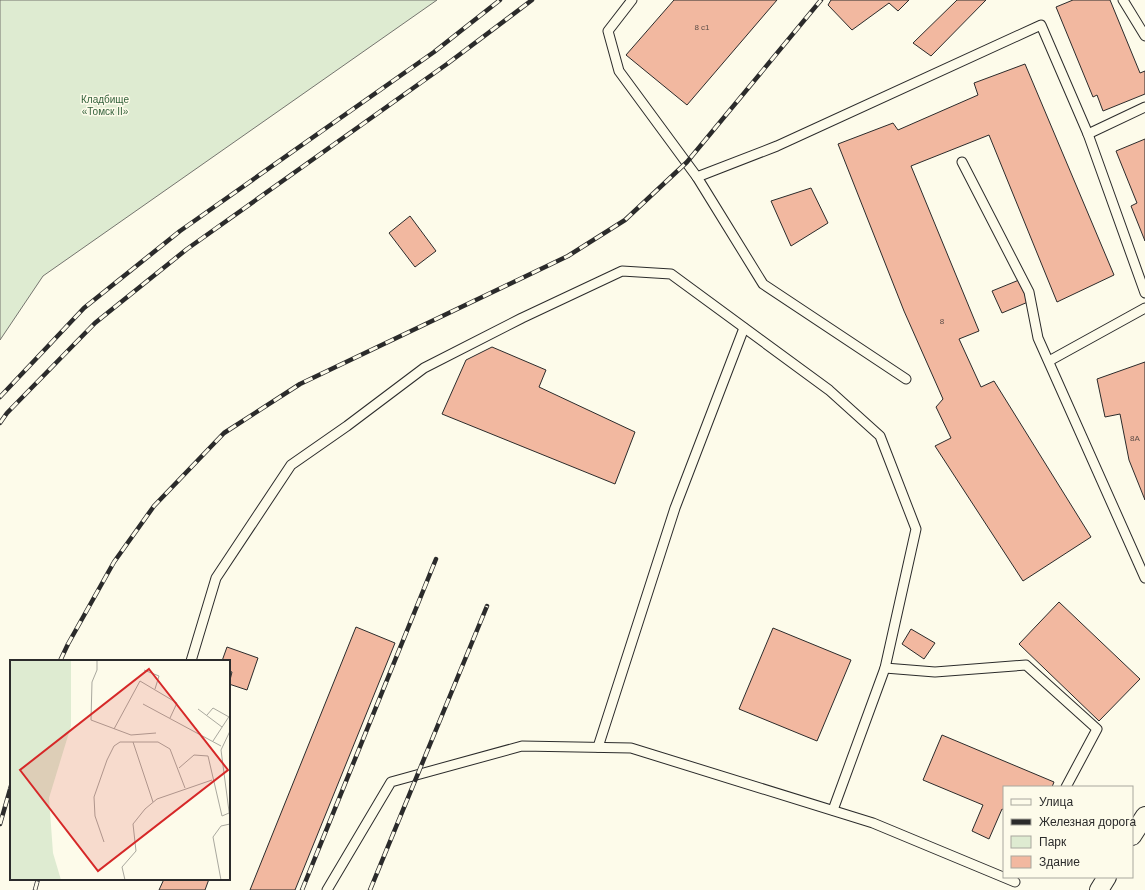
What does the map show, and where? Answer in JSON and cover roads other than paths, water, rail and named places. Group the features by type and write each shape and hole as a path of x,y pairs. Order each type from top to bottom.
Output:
{"street":[{"path":"1133,834 1145,816"},
{"path":"1099,890 1106,878"}],"lane":[{"path":"632,0 608,31 619,71 697,177 763,284 906,379"},
{"path":"1124,0 1145,36"},
{"path":"697,177 777,146 1041,25 1088,134 1145,293"},
{"path":"1088,134 1145,107"},
{"path":"962,162 1029,292 1038,338 1145,578"},
{"path":"191,660 216,578 291,464 347,426 424,368 522,318 622,271 671,274 829,390 880,436 916,529 885,668 833,810"},
{"path":"1049,361 1145,308"},
{"path":"598,747 675,508 744,328"},
{"path":"885,668 935,672 1026,665 1097,729 1067,786"},
{"path":"327,890 391,782 522,746 631,748 873,823 1003,878"},
{"path":"1003,878 1015,883"}],"railway":[{"path":"0,397 84,308 180,231 434,52 500,0"},
{"path":"0,423 7,413 95,323 187,249 447,64 532,0"},
{"path":"60,660 114,562 154,506 224,433 300,384 568,256 625,220 687,162 821,0"},
{"path":"302,890 436,559"},
{"path":"370,890 487,606"},
{"path":"0,824 10,789"},
{"path":"35,890 38,880"}],"park label":[{"name":"Кладбище «Томск II»","path":"105,104"}]}
